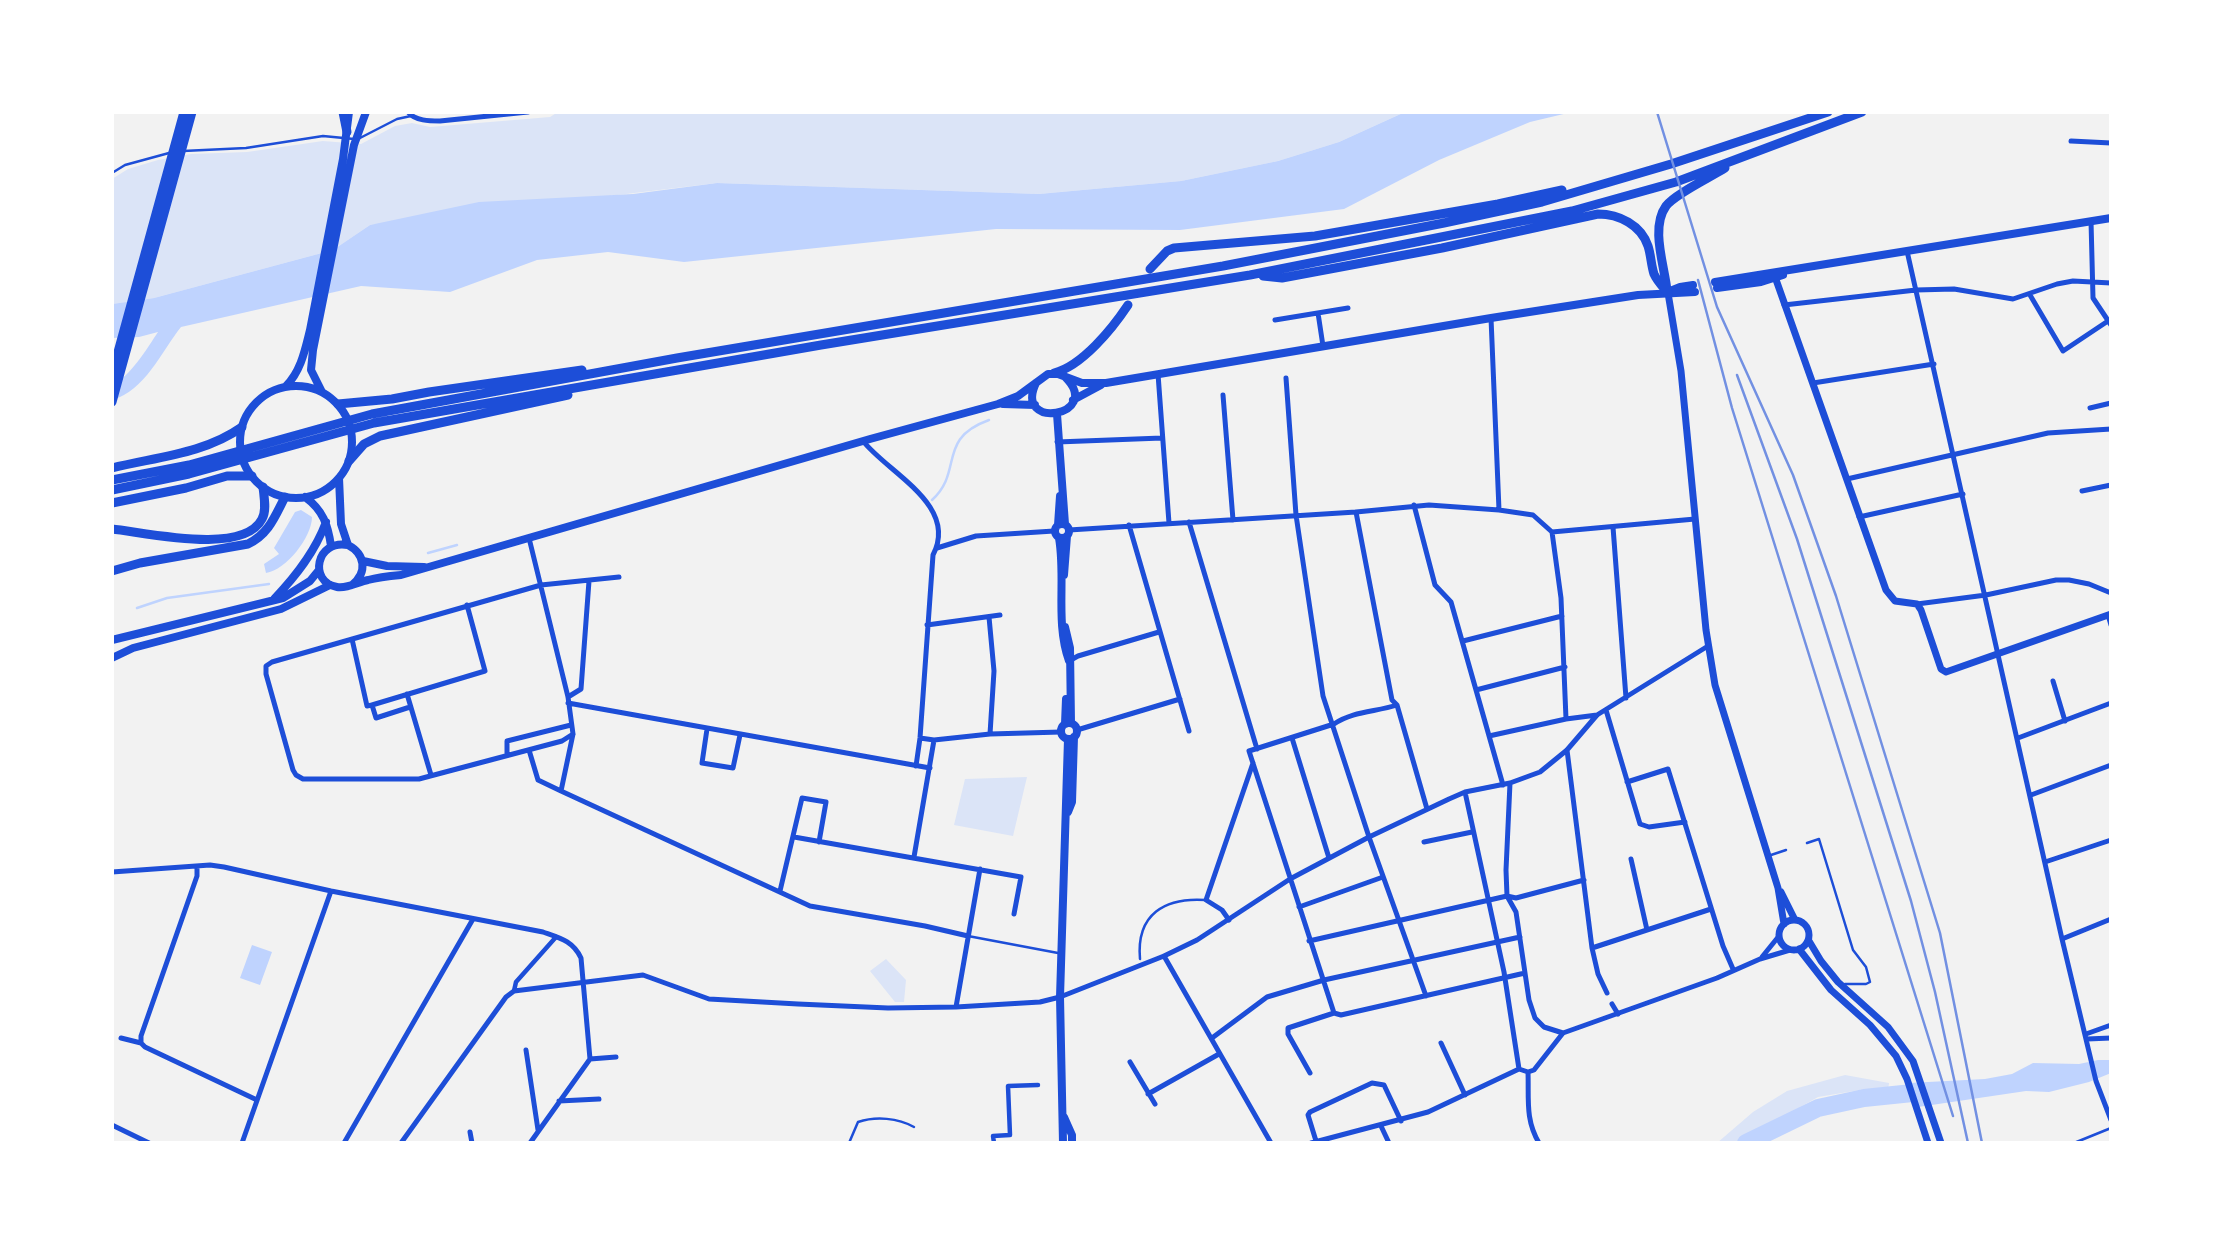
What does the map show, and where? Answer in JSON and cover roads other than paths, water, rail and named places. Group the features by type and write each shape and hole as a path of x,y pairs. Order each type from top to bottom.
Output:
{"highway":[{"path":"112,402 181,138 184,112"},
{"path":"112,374 181,138 192,112"},
{"path":"343,112 353,132"},
{"path":"112,480 189,465 372,414 677,358 1223,266 1542,202 1828,112"},
{"path":"112,490 189,474 374,423 1250,275 1572,211 1676,182 1862,112"},
{"path":"1668,293 1659,227 1661,214 1667,204 1748,155"},
{"path":"1150,269 1167,251 1174,248 1315,236 1498,204 1642,171"},
{"path":"1250,275 1282,278 1442,248 1598,214 1610,214 1634,225 1640,232 1647,244 1655,276 1668,293"},
{"path":"1306,249 1315,236"},
{"path":"1054,373 1066,370 1103,338 1128,305"},
{"path":"341,407 429,392 677,358"},
{"path":"349,461 364,444 380,436 678,370"},
{"path":"112,468 206,447 225,439 242,427"},
{"path":"112,503 177,491 227,475 252,477"},
{"path":"112,529 176,539 237,536 251,532 262,519 265,505 263,487"},
{"path":"112,571 248,544 257,540 271,525 285,496"}],"main road":[{"path":"322,392 311,370 353,132 349,112"},
{"path":"286,386 298,370 310,330 353,132 366,112"},
{"path":"1716,285 2111,218"},
{"path":"319,570 330,585 345,587 367,580 401,575 998,404 1018,396 1043,376 1054,373 1082,383 1106,383 1491,318 1638,295 1668,293 1680,287 1694,288"},
{"path":"1066,378 1073,388 1073,400"},
{"path":"1035,405 1032,394 1036,383"},
{"path":"998,404 1035,405 1046,413 1056,414 1067,409 1073,400 1106,383"},
{"path":"286,386 311,387 341,407 352,437 349,461 339,478 329,487 305,497 285,496 263,487 252,477 245,465 240,442 248,412 258,400 271,391 286,386"},
{"path":"1056,414 1062,486 1058,506 1067,562 1062,585 1062,637 1069,661 1072,802 1065,821 1061,953 1063,1143"},
{"path":"339,478 341,524 348,545 360,554 363,561 361,574 352,585"},
{"path":"305,497 317,506 326,522 331,546"},
{"path":"274,599 302,566 321,536 326,522"},
{"path":"112,640 125,639 284,598 310,581 319,570 321,556 331,546 348,545"},
{"path":"363,561 387,566 424,567"},
{"path":"112,658 133,648 281,609 330,585"},
{"path":"1063,1115 1072,1135 1072,1143"}],"street":[{"path":"410,114 426,121 440,121 528,112"},
{"path":"2071,141 2111,143"},
{"path":"2030,295 2063,351 2109,323 2093,298 2091,221"},
{"path":"1907,251 2062,939 2096,1081 2111,1120"},
{"path":"1775,276 1889,596 1895,601 1917,604 1986,595 2056,579 2068,579 2111,593"},
{"path":"1784,305 1916,290 1954,289 2004,299 2030,295 2057,284 2111,283"},
{"path":"1668,293 1681,371 1708,646 1715,685 1778,888 1784,923 1779,936 1760,959"},
{"path":"1275,320 1348,308"},
{"path":"1318,313 1323,346"},
{"path":"1491,318 1499,510"},
{"path":"1813,383 1934,364"},
{"path":"1158,374 1169,523"},
{"path":"1286,378 1296,515 1323,696 1369,837 1426,996"},
{"path":"1223,395 1233,520"},
{"path":"2090,408 2111,403"},
{"path":"1847,479 2048,433 2111,429"},
{"path":"1057,442 1163,438"},
{"path":"863,441 872,453 918,491 938,527 937,548 933,555 916,766"},
{"path":"2082,491 2111,485"},
{"path":"1859,517 1963,494"},
{"path":"1414,505 1435,585 1451,602 1489,736 1507,784 1507,896 1516,912 1535,1018 1544,1027 1563,1033"},
{"path":"937,548 976,536 1356,512 1414,505 1499,510 1532,515 1552,532 1562,616 1566,719"},
{"path":"1356,512 1392,700 1397,705 1427,809"},
{"path":"1552,532 1695,519"},
{"path":"1189,522 1256,749"},
{"path":"1129,525 1189,732"},
{"path":"1613,527 1626,698"},
{"path":"529,538 568,700 573,734 561,790"},
{"path":"573,734 562,741 419,779 303,779 296,775 266,674 266,666 467,604 541,585 619,577"},
{"path":"568,700 581,689 589,581"},
{"path":"352,639 368,706 485,671 467,604"},
{"path":"1917,604 1941,669 1946,672 2109,615 2111,625"},
{"path":"927,625 1000,615"},
{"path":"1463,641 1562,616"},
{"path":"989,617 994,671 990,734"},
{"path":"1069,661 1159,632"},
{"path":"401,1143 506,997 514,991 643,975 709,999 888,1008 1040,1002 1060,997 1164,956 1228,920 1290,879 1427,809 1465,792 1507,784 1540,772 1567,750 1597,715 1708,646"},
{"path":"1476,690 1565,667"},
{"path":"2053,681 2065,721"},
{"path":"407,694 431,775"},
{"path":"920,738 934,740 990,734 1069,731 1180,699"},
{"path":"568,700 707,729 930,768"},
{"path":"2018,738 2111,703"},
{"path":"372,705 376,718 410,707"},
{"path":"1334,1013 1249,751 1372,710 1379,711 1397,705"},
{"path":"1606,710 1639,821 1643,826 1685,822"},
{"path":"1489,736 1597,715"},
{"path":"507,755 507,741 571,724"},
{"path":"707,729 702,763 733,768 740,735"},
{"path":"1292,738 1329,858"},
{"path":"914,857 934,740"},
{"path":"529,750 538,780 810,906 968,936"},
{"path":"1567,750 1592,948 1598,974 1607,993"},
{"path":"1228,920 1222,910 1206,900 1253,763"},
{"path":"2031,795 2111,765"},
{"path":"1627,782 1668,769 1733,969"},
{"path":"1465,792 1505,978 1519,1069"},
{"path":"780,891 802,798 826,802 819,842"},
{"path":"1424,842 1472,832"},
{"path":"794,837 1021,877 1014,914"},
{"path":"2045,862 2111,840"},
{"path":"1631,859 1647,930"},
{"path":"112,872 197,866 224,867 331,891 543,932 568,941 576,948 583,969 581,982 590,1059 530,1143"},
{"path":"141,1043 141,1036 197,876 197,866"},
{"path":"956,1007 980,869"},
{"path":"1299,907 1383,877"},
{"path":"1310,941 1507,896 1516,898 1584,880"},
{"path":"1778,888 1795,919 1807,927 1809,941 1821,961 1838,982 1888,1027 1913,1061 1941,1143"},
{"path":"244,1142 331,891"},
{"path":"1592,948 1712,909"},
{"path":"344,1143 473,919"},
{"path":"1784,923 1795,919"},
{"path":"2062,939 2111,919"},
{"path":"1779,936 1782,944 1790,950"},
{"path":"514,991 516,982 556,937"},
{"path":"1212,1038 1267,997 1324,980 1520,937"},
{"path":"1401,1121 1384,1085 1372,1083 1308,1115 1313,1142 1401,1121 1428,1112 1519,1069 1528,1072 1534,1070 1563,1033 1717,978 1760,959 1799,949 1809,941"},
{"path":"1799,949 1831,990 1886,1041 1896,1056 1907,1079 1928,1143"},
{"path":"1164,956 1271,1143"},
{"path":"1310,1073 1287,1031 1334,1013 1341,1016 1525,974"},
{"path":"1612,1004 1618,1014"},
{"path":"2086,1037 2111,1025"},
{"path":"2086,1037 2111,1038"},
{"path":"121,1038 141,1043 257,1100"},
{"path":"1441,1043 1465,1095"},
{"path":"526,1051 538,1130"},
{"path":"1148,1094 1219,1054"},
{"path":"590,1059 616,1057"},
{"path":"1130,1062 1155,1104"},
{"path":"1528,1072 1528,1114 1539,1143"},
{"path":"994,1143 993,1136 1010,1135 1008,1086 1038,1085"},
{"path":"559,1101 599,1099"},
{"path":"112,1125 149,1143"},
{"path":"1381,1126 1389,1143"},
{"path":"470,1132 472,1143"}],"lane":[{"path":"112,173 125,164 189,150 246,148 323,136 359,139 410,114"},
{"path":"1807,843 1819,839 1853,950 1866,967 1870,978 1870,982 1866,984 1850,985 1838,982"},
{"path":"1768,856 1786,850"},
{"path":"1140,959 1138,943 1142,928 1155,910 1180,901 1206,900"},
{"path":"968,936 1061,953"},
{"path":"849,1143 858,1122 866,1119 901,1120 914,1127"},
{"path":"2074,1143 2111,1128"}],"water":[{"path":"1405,112 1572,112 1530,122 1439,160 1344,209 1180,230 996,229 684,262 608,252 537,260 450,292 361,286 181,327 143,380 124,395 112,400 112,384 125,376 158,332 139,337 112,338 112,304 154,298 333,250 370,225 479,202 633,194 717,183 1039,194 1181,181 1278,161 1339,142"},
{"path":"301,510 312,517 303,543 282,566 266,573 264,564 279,554 274,548 295,512"},
{"path":"252,945 272,952 260,985 240,978"},
{"path":"2111,1060 2111,1073 2089,1082 2049,1092 2026,1091 1918,1107 1909,1083 1985,1079 2012,1074 2033,1063 2079,1064"}],"waterway":[{"path":"932,500 947,478 956,446 962,436 989,420"},
{"path":"428,553 457,545"},
{"path":"137,608 167,598 269,584"},
{"path":"1746,1143 1818,1108 1864,1098 1932,1091"}],"railway":[{"path":"1657,112 1717,307 1793,475 1836,596 1940,933 1982,1143"},
{"path":"1698,280 1732,408 1953,1116"},
{"path":"1737,375 1797,539 1911,901 1935,992 1968,1143"}]}
